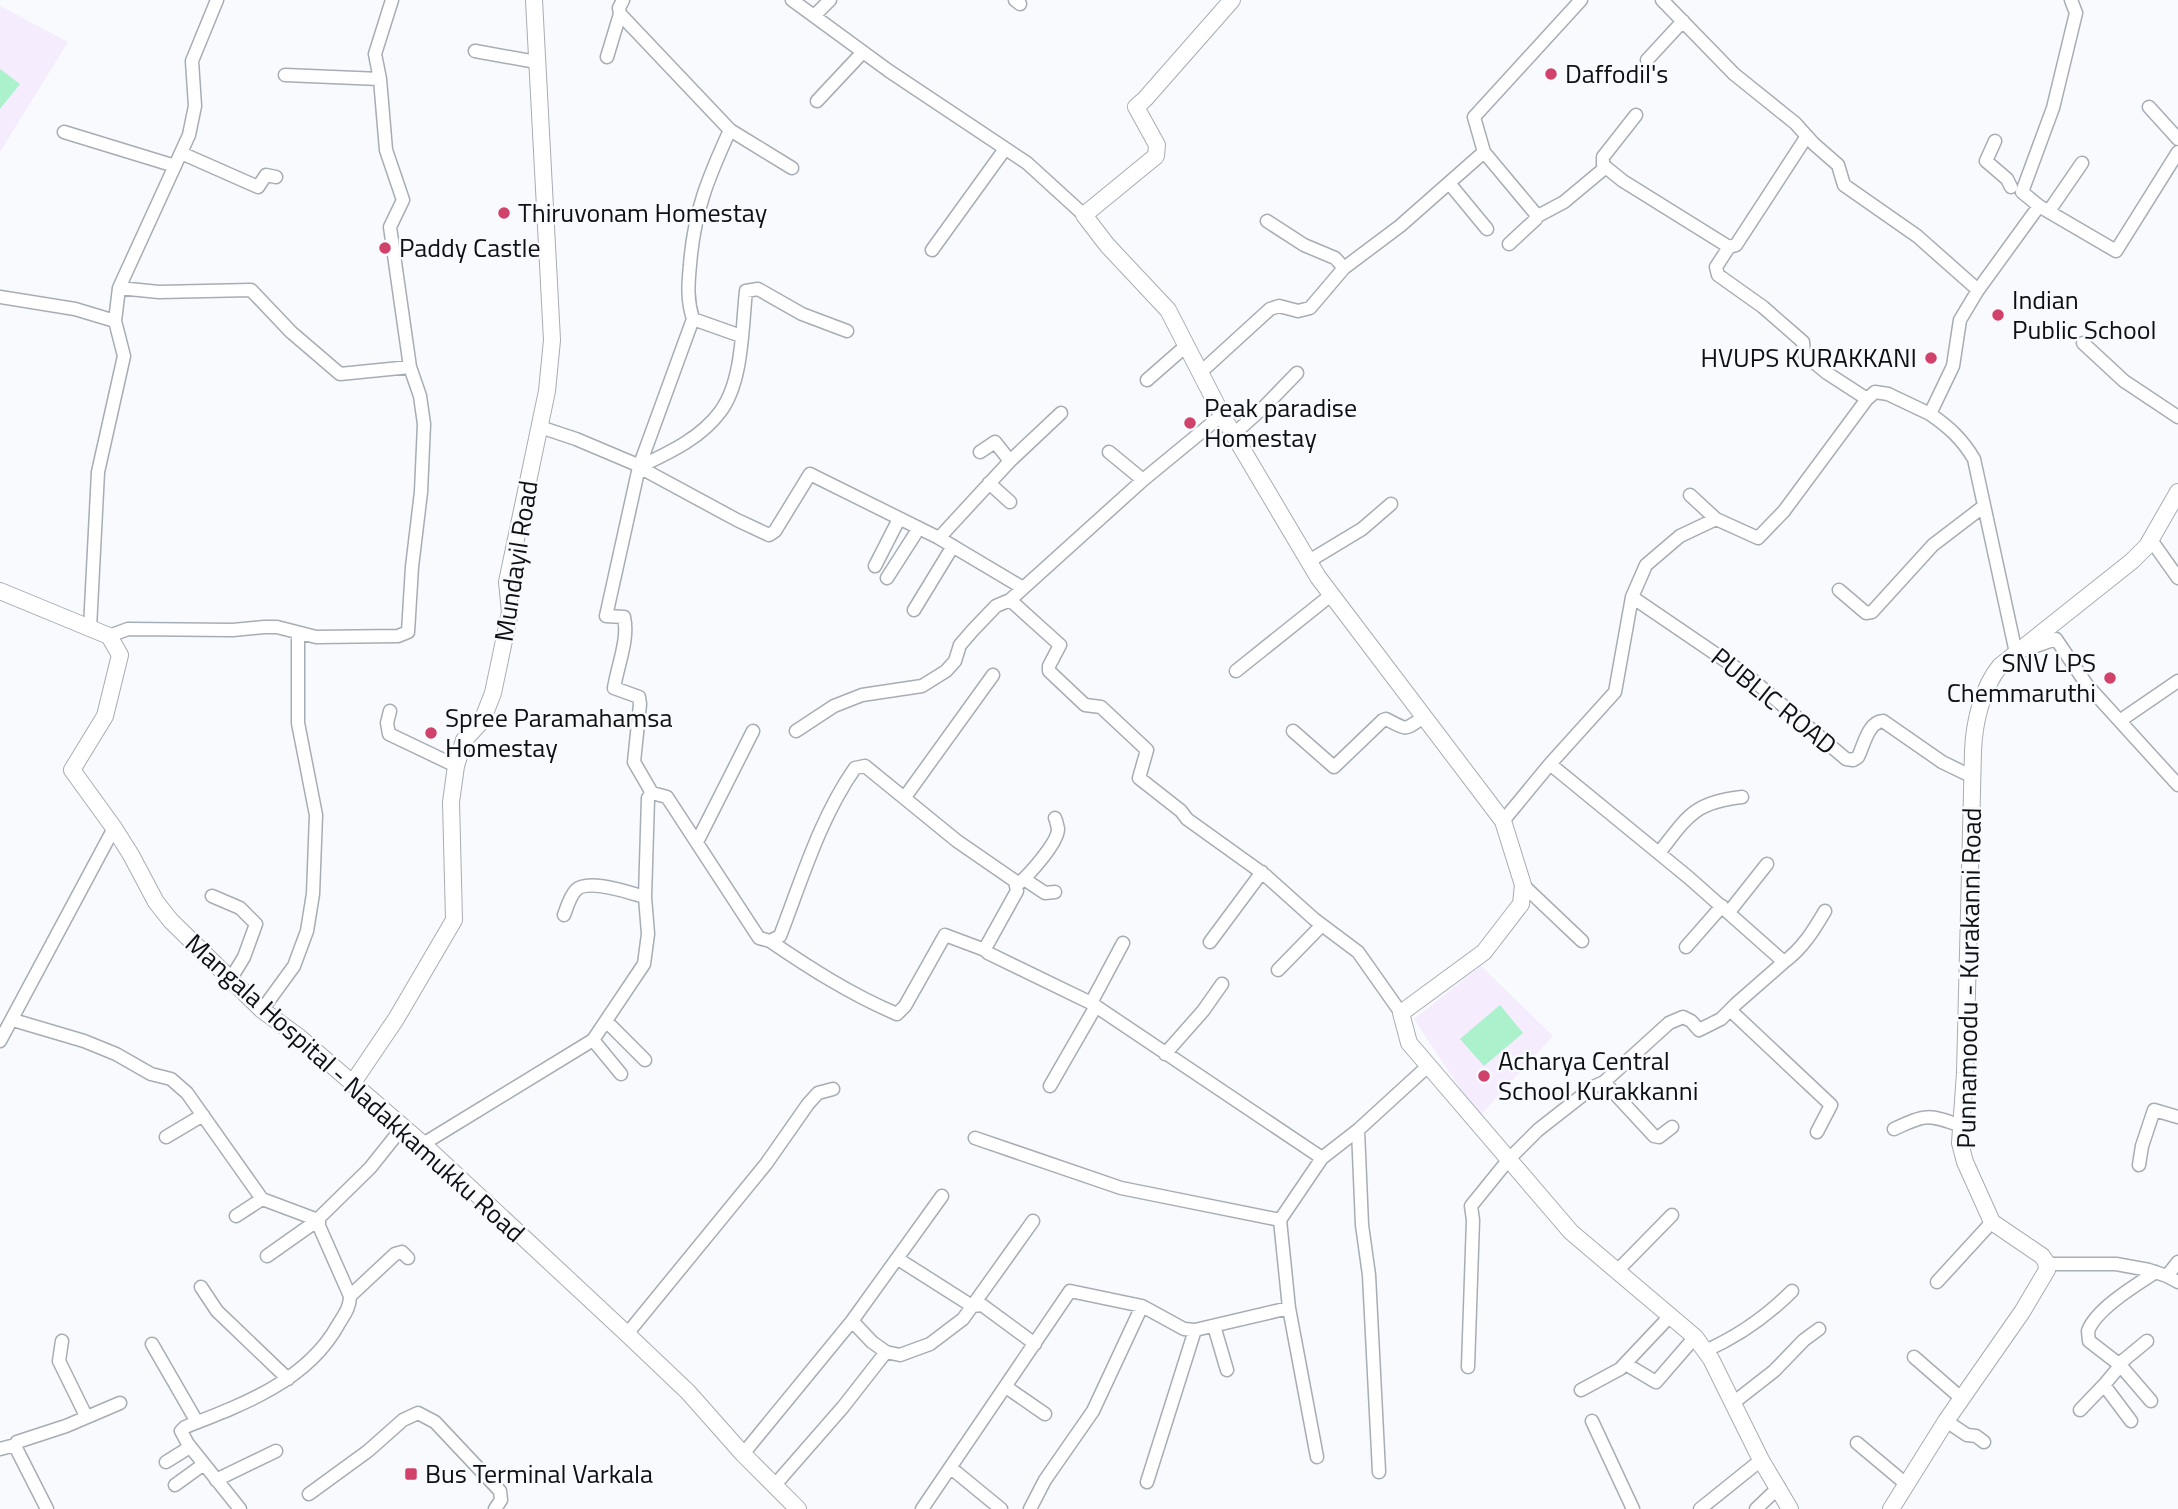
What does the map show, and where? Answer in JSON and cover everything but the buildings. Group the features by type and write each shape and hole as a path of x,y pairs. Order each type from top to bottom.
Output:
{"main road":[{"name":"Mundayil Road","path":"352,1084 396,1019 454,919 451,802 456,766 464,740 482,721 493,693 510,612 507,582 547,391 551,340 534,0"},
{"path":"1232,0 1136,107 1157,145 1156,156 1084,215 1107,245 1168,310 1202,371 1222,415 1331,595 1503,821 1523,885 1521,904 1484,952 1401,1013 1409,1043 1571,1232 1695,1337 1790,1509"},
{"name":"Punnamoodu - Kurakanni Road","path":"1992,1222 1965,1162 1960,1143 1965,1073 1974,732 1983,699 1995,672 2132,561 2151,540 2178,492"},
{"path":"0,591 109,636"},
{"name":"Mangala Hospital - Nadakkamukku Road","path":"109,636 120,655 105,716 72,770 114,828 163,912 262,1010 299,1037 423,1144 627,1334 688,1392 789,1506"},
{"path":"1891,1509 1961,1398 2034,1294 2046,1272 2047,1264 2042,1256 1992,1222"}],"street":[{"path":"90,628 97,472 124,356 115,321 119,288 189,135 195,106 192,61 217,0"},
{"path":"109,636 128,629 233,630 264,627 277,627 329,638 398,636 408,632 421,492 424,424 420,396 410,368 390,227 403,200 386,150 380,79 375,54 391,0"},
{"path":"607,57 623,0"},
{"path":"792,0 863,52 1027,163 1084,215"},
{"path":"814,16 830,0"},
{"path":"1536,217 1484,152 1474,117 1581,0"},
{"path":"1662,0 1734,74 1796,123 1838,165 1844,185 1917,236 1978,290"},
{"path":"2012,187 2053,108 2076,13 2071,0"},
{"path":"620,14 730,130 792,168"},
{"path":"1647,60 1683,21"},
{"path":"475,51 536,62"},
{"path":"817,101 863,52"},
{"path":"285,75 380,79"},
{"path":"2149,107 2178,139"},
{"path":"1636,115 1603,157 1602,162 1623,181 1729,247"},
{"path":"730,130 704,188 692,233 687,301 693,319 640,467 606,616 624,617 627,628 614,688 639,697 634,762 652,793 667,797 759,939 770,942 820,975 862,999 897,1014 905,1006 945,935 985,950 999,960 1094,1004 1322,1158"},
{"path":"64,132 175,166"},
{"path":"1807,136 1736,245 1729,247 1716,267 1718,275 1763,307 1803,342 1804,354 1867,399"},
{"path":"1995,141 1986,161 2007,179 2012,187 2116,251 2178,152"},
{"path":"932,250 1005,149"},
{"path":"1202,371 1270,309 1279,306 1298,312 1310,308 1344,268 1400,226 1484,152"},
{"path":"181,153 258,187 266,174 276,177"},
{"path":"1930,414 1953,366 1960,320 1978,290 2082,163"},
{"path":"1509,244 1536,217 1564,202 1606,167"},
{"path":"1449,183 1487,229"},
{"path":"1267,220 1304,245 1335,258 1344,268"},
{"path":"119,288 159,292 251,290 291,332 340,374 410,368"},
{"path":"640,467 704,430 721,411 736,379 746,291 758,289 802,314 847,331"},
{"path":"0,297 75,309 115,321"},
{"path":"693,319 741,336"},
{"path":"2082,343 2124,382 2178,417"},
{"path":"1147,380 1187,345"},
{"path":"1235,433 1297,373"},
{"path":"1690,495 1716,519 1758,538 1784,511 1867,399 1875,393 1888,394 1930,414 1949,427 1974,458 2016,653 2056,639 2087,685 2178,785"},
{"path":"939,538 1010,461 1061,413"},
{"path":"796,731 834,706 862,695 922,686 946,671 955,661 960,645 996,606 1010,600 1143,480 1222,415"},
{"path":"540,427 576,439 640,467 769,535 775,531 810,474 939,538 1023,589"},
{"path":"980,452 995,442 1010,461"},
{"path":"1109,452 1143,480"},
{"path":"989,483 1010,502"},
{"path":"1309,561 1362,529 1391,504"},
{"path":"1839,590 1866,613 1872,612 1933,545 1984,506"},
{"path":"875,566 900,519"},
{"path":"1503,821 1615,692 1632,597 1643,569 1653,557 1680,536 1716,519"},
{"path":"887,578 919,528"},
{"path":"2151,540 2178,578"},
{"path":"914,610 953,546"},
{"path":"1236,671 1331,595"},
{"name":"PUBLIC ROAD","path":"1632,597 1741,671 1846,759 1853,760 1858,757 1872,726 1876,722 1884,721 1938,759 1973,777"},
{"path":"1010,600 1060,645 1049,671 1085,705 1101,707 1147,750 1139,778 1181,811 1187,819 1262,872 1322,925 1359,952 1401,1013"},
{"path":"262,1010 294,966 307,931 313,894 316,816 298,723 298,633"},
{"path":"905,797 993,675"},
{"path":"2121,720 2178,681"},
{"path":"390,711 387,723 392,736 425,749 456,766"},
{"path":"1293,731 1334,768 1383,720 1386,719 1404,729 1424,717"},
{"path":"697,842 753,731"},
{"path":"1550,764 1659,853 1784,962"},
{"path":"770,942 780,936 823,823 855,768 865,766 944,831 1015,881 1045,893 1055,891"},
{"path":"423,1144 593,1040 644,964 648,934 645,897 648,799 652,793"},
{"path":"1659,853 1695,810 1724,799 1742,797"},
{"path":"985,950 1020,882 1056,835 1058,830 1055,818"},
{"path":"0,1041 114,828"},
{"path":"1686,947 1767,864"},
{"path":"1210,942 1262,872"},
{"path":"564,915 574,891 582,886 595,885 645,897"},
{"path":"1523,885 1582,941"},
{"path":"212,896 240,908 256,924 244,957 230,980"},
{"path":"1468,1367 1471,1206 1508,1159 1538,1130 1593,1087 1604,1082 1669,1023 1683,1017 1699,1030 1721,1019 1793,956 1825,911"},
{"path":"1278,970 1322,925"},
{"path":"1050,1086 1123,943"},
{"path":"1165,1054 1203,1011 1222,984"},
{"path":"1730,1010 1830,1105 1817,1132"},
{"path":"13,1020 84,1041 116,1054 152,1074 170,1079 187,1093 262,1199 318,1220 350,1296 349,1308 331,1338 318,1356 288,1379 181,1431 190,1447 240,1509"},
{"path":"606,1021 645,1060"},
{"path":"593,1040 621,1074"},
{"path":"1317,1457 1289,1308 1280,1220 1322,1158 1358,1130 1428,1066"},
{"path":"1604,1082 1654,1136 1659,1137 1672,1127"},
{"path":"627,1334 766,1164 808,1104 818,1093 833,1089"},
{"path":"2139,1165 2142,1146 2154,1110 2178,1117"},
{"path":"166,1137 203,1115"},
{"path":"1894,1129 1929,1116 1961,1126"},
{"path":"267,1256 318,1220 370,1168 402,1128"},
{"path":"1358,1130 1362,1225 1369,1275 1378,1472"},
{"path":"975,1138 1121,1188 1280,1220"},
{"path":"743,1454 852,1321 942,1196"},
{"path":"236,1216 262,1199"},
{"path":"1618,1270 1672,1215"},
{"path":"852,1321 886,1352 900,1355 930,1344 963,1319 1033,1221"},
{"path":"1937,1282 1992,1222"},
{"path":"350,1296 395,1254 402,1252 408,1258"},
{"path":"898,1259 972,1306 982,1305 1035,1344"},
{"path":"2151,1401 2119,1366 2089,1341 2089,1327 2119,1297 2167,1277 2178,1262"},
{"path":"2047,1264 2116,1264 2167,1277"},
{"path":"201,1287 217,1311 288,1379"},
{"path":"922,1509 1070,1291 1142,1306 1184,1329 1195,1331 1289,1308"},
{"path":"1705,1351 1729,1340 1758,1321 1792,1291"},
{"path":"1030,1509 1045,1480 1093,1411 1142,1306"},
{"path":"1581,1390 1620,1370 1671,1315"},
{"path":"1214,1326 1227,1370"},
{"path":"1733,1403 1774,1371 1804,1340 1819,1329"},
{"path":"1147,1482 1195,1331"},
{"path":"1629,1366 1656,1382 1695,1337"},
{"path":"62,1341 59,1360 86,1416"},
{"path":"2080,1410 2119,1366 2147,1341"},
{"path":"152,1343 197,1422"},
{"path":"774,1486 886,1352"},
{"path":"1914,1357 1961,1398"},
{"path":"2104,1385 2131,1421"},
{"path":"1006,1387 1045,1414"},
{"path":"0,1449 66,1426 120,1403"},
{"path":"309,1494 368,1451 403,1420 418,1413 438,1425 500,1492 501,1500 495,1509"},
{"path":"1592,1421 1633,1509"},
{"path":"1946,1421 1984,1442"},
{"path":"1857,1443 1906,1484"},
{"path":"16,1445 47,1509"},
{"path":"166,1462 190,1447"},
{"path":"216,1480 276,1451"},
{"path":"1700,1509 1761,1460"},
{"path":"175,1485 204,1464"},
{"path":"951,1468 1001,1509"},
{"path":"1756,1509 1779,1487"}],"shaded area":[{"path":"0,6 68,42 0,152"},
{"name":"Acharya Central School Kurakkanni","path":"1481,966 1553,1036 1479,1117 1414,1019"}],"green space":[{"path":"0,69 20,84 0,109"},
{"path":"1500,1005 1523,1033 1484,1066 1460,1039"}],"place":[{"name":"Daffodil's","path":"1551,74"},
{"name":"Thiruvonam Homestay","path":"504,213"},
{"name":"Paddy Castle","path":"385,248"},
{"name":"Indian Public School","path":"1998,315"},
{"name":"HVUPS KURAKKANI","path":"1931,358"},
{"name":"Peak paradise Homestay","path":"1190,423"},
{"name":"SNV LPS Chemmaruthi","path":"2110,678"},
{"name":"Spree Paramahamsa Homestay","path":"431,733"},
{"name":"Acharya Central School Kurakkanni","path":"1484,1076"},
{"name":"Bus Terminal Varkala","path":"411,1474"}]}
